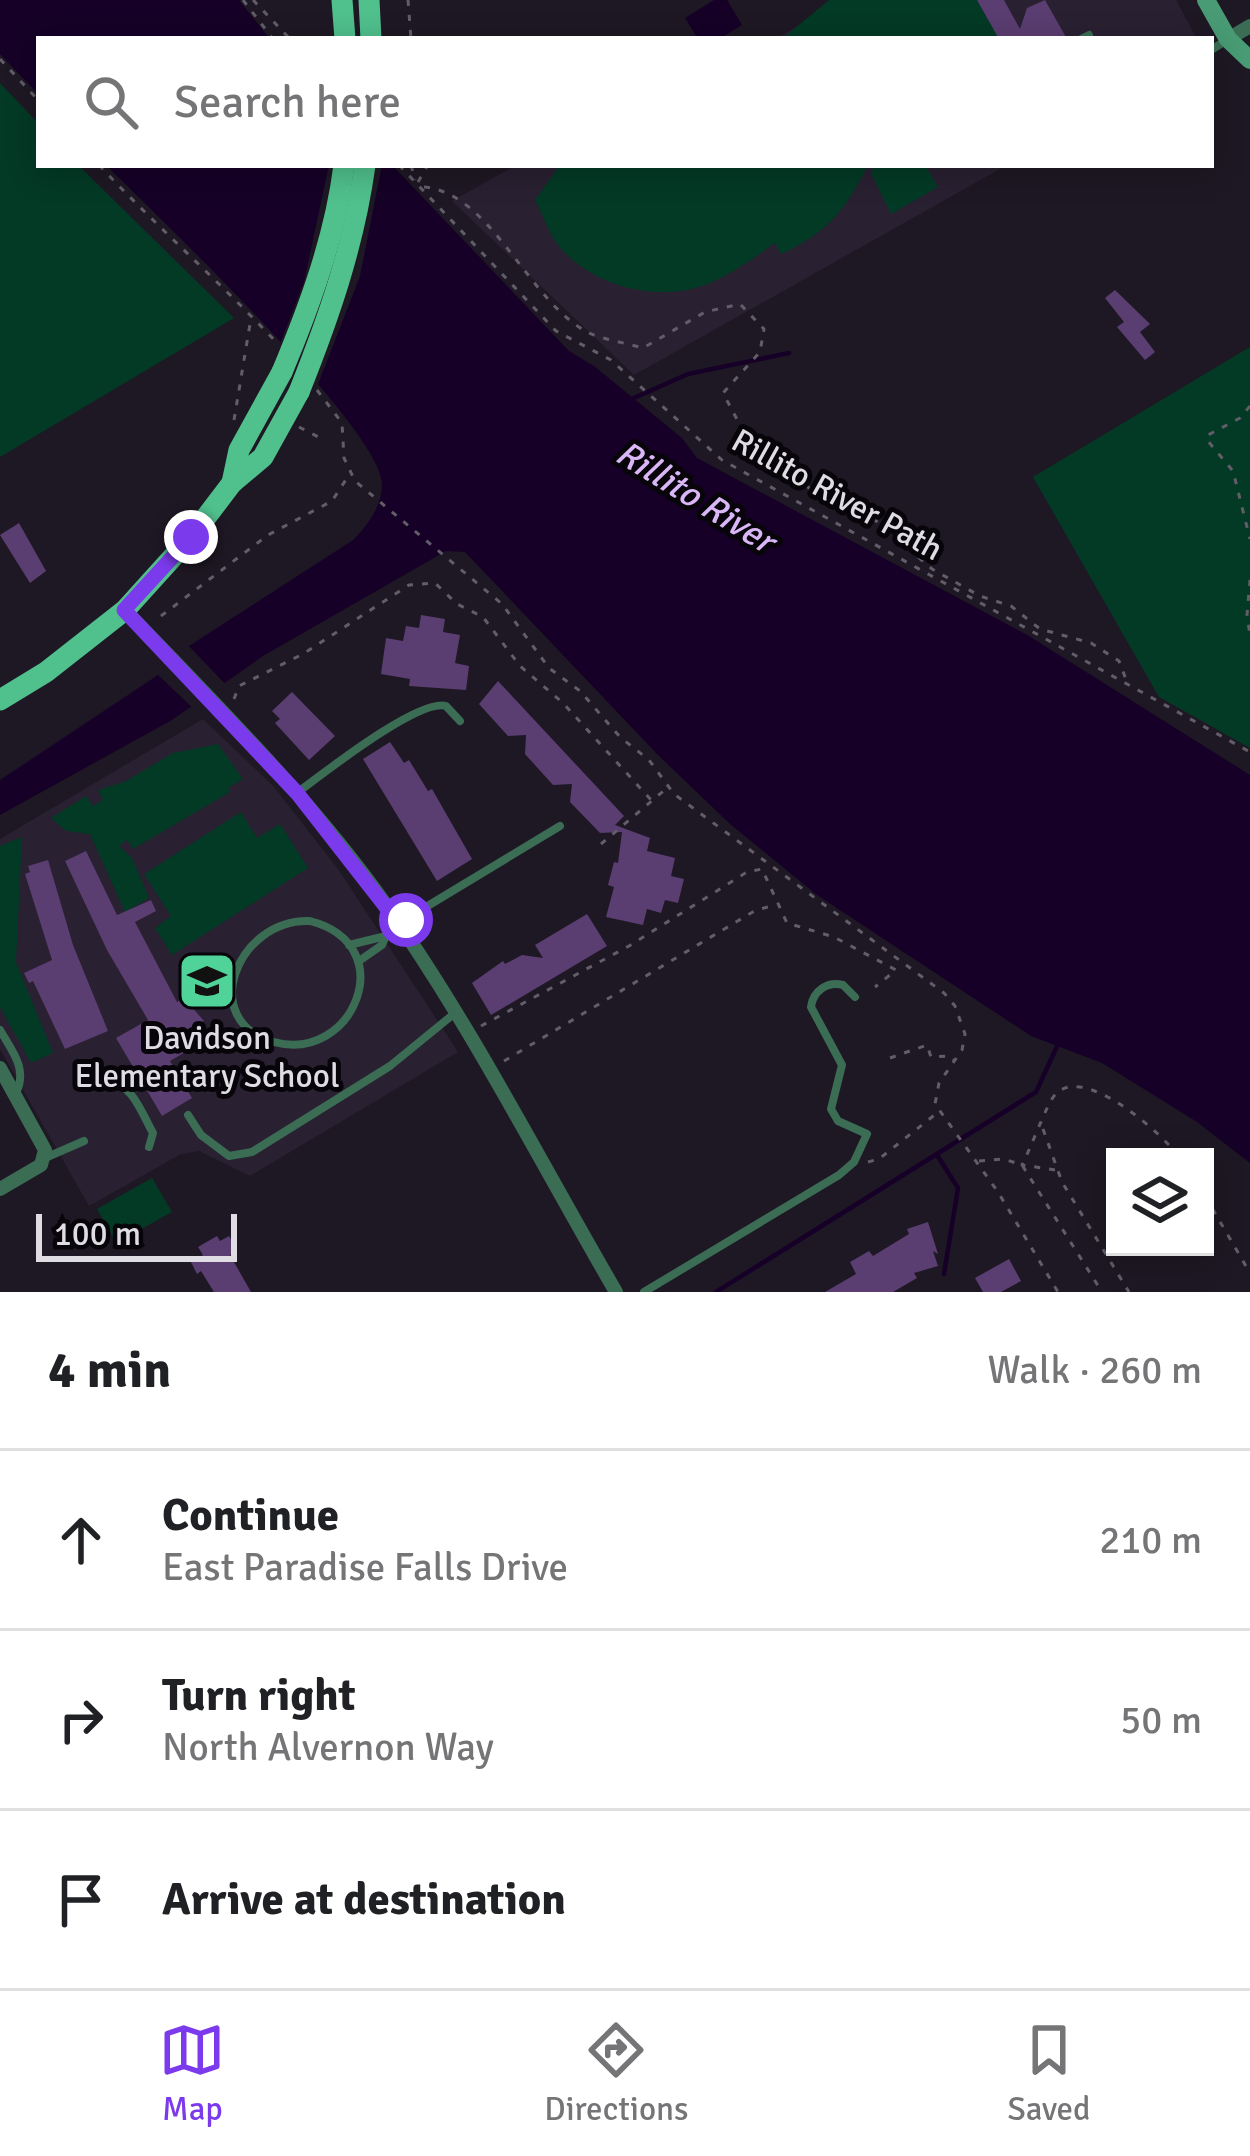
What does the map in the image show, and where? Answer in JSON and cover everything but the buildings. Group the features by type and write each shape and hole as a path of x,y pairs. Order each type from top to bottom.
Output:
{"main road":[{"path":"342,0 345,36"},
{"path":"369,0 371,36"},
{"path":"232,483 239,450 282,372 316,284 344,168"},
{"path":"0,700 46,672 124,610 191,537 232,483 262,457 308,391 355,225 364,168"}],"street":[{"path":"1206,0 1228,39 1250,60"},
{"path":"1228,39 1250,26"},
{"path":"124,610 297,793 400,925 616,1292"},
{"path":"0,1068 42,1142 45,1158 0,1190"}],"lane":[{"path":"1214,48 1228,39"},
{"path":"297,793 344,757 429,706 446,706 460,721"},
{"path":"358,962 400,925 560,826"},
{"path":"310,921 333,931 358,962 362,981 358,1002 346,1018 319,1038 288,1045 267,1040 240,1016 232,995 239,958 261,938 290,923 310,921"},
{"path":"349,946 386,937"},
{"path":"644,1292 854,1162 867,1134 838,1121 831,1109 842,1065 811,1007 816,993 828,985 843,986 855,998"},
{"path":"188,1115 201,1135 229,1156 252,1152 391,1066 454,1013"},
{"path":"0,1030 20,1066 21,1082 15,1094"},
{"path":"108,1082 127,1089 153,1133 149,1147"},
{"path":"45,1158 84,1141"}],"path":[{"path":"243,0 271,36"},
{"path":"254,0 287,36"},
{"path":"408,0 411,36"},
{"path":"0,59 36,98"},
{"path":"102,168 277,342"},
{"name":"Rillito River Path","path":"402,168 556,331 611,360 722,460 1250,752"},
{"path":"412,168 418,184"},
{"path":"418,184 426,168"},
{"path":"418,184 440,188 461,201 541,292 589,332 643,348 705,312 740,304 760,322 765,342 723,393 749,442 780,461 823,501 875,520 932,568 980,596 1011,606 1040,629 1091,644 1114,658 1125,671 1127,684"},
{"path":"237,430 232,426 251,316"},
{"path":"308,391 342,423 350,474 372,498 502,604 549,668 591,701 620,737 650,760 668,788 944,993 955,1006 965,1034 956,1061 935,1094 938,1112 977,1162 1058,1292"},
{"path":"1250,406 1207,440 1233,471 1250,538"},
{"path":"298,426 324,440"},
{"path":"160,616 268,535 332,501 350,474"},
{"path":"1242,496 1250,500"},
{"path":"1250,580 1250,635"},
{"path":"234,699 239,686 303,654 409,585 435,584 457,604 482,617 520,666 563,703 652,801"},
{"path":"601,844 668,788"},
{"path":"482,1026 595,966 747,872 762,869 788,923 834,937 896,970 875,987"},
{"path":"502,1062 756,910 778,904"},
{"path":"890,1058 927,1045 931,1057 949,1056 956,1061"},
{"path":"1022,1165 1052,1097 1068,1086 1086,1087 1146,1122 1171,1148"},
{"path":"864,1162 879,1159 938,1112"},
{"path":"1042,1127 1055,1170 1130,1292"},
{"path":"977,1162 1004,1159 1055,1170"},
{"path":"1022,1165 1102,1292"},
{"path":"1214,1211 1250,1273"}],"shaded area":[{"path":"842,0 1176,0 1195,36 781,36"},
{"path":"511,168 1002,168 634,375 452,201"},
{"name":"Davidson Elementary School","path":"203,719 274,787 338,869 458,1052 250,1176 199,1151 181,1154 89,1206 0,1049 0,839"}],"green space":[{"path":"829,0 977,0 997,36 786,36"},
{"path":"0,83 36,121 36,168 81,168 234,318 0,457"},
{"path":"558,168 866,168 843,207 811,237 781,254 775,243 740,267 684,291 627,288 592,273 562,250 535,200"},
{"path":"873,168 927,168 938,187 891,214"},
{"path":"1250,347 1250,748 1159,697 1033,477"},
{"path":"218,744 243,779 228,788 230,792 133,849 127,840 119,846 132,858 149,898 125,912 90,834 66,831 51,818 86,796 93,806 103,800 98,790 124,782 173,753"},
{"path":"241,812 257,838 280,824 308,868 172,955 155,928 171,916 144,874"},
{"path":"22,837 16,962 53,1053 31,1063 0,1007 0,846"},
{"path":"152,1178 172,1212 116,1243 97,1209"}],"water":[{"path":"0,0 239,0 268,36 36,36 36,92 0,54"},
{"path":"714,0 727,0 742,25 724,36 696,36 685,18"},
{"name":"Rillito River","path":"109,168 395,168 569,351 682,438 697,458 1029,636 1250,775 1250,1163 1197,1122 1102,1063 1031,1036 817,895 730,824 658,755 465,552 446,551 263,656 172,720 0,815 0,780 155,677 189,646 353,540 380,500 382,484 372,456 345,417 215,273"}],"pier":[{"path":"328,168 381,168 360,276 315,392 278,349 304,282"},
{"path":"185,642 229,688 196,711 155,672"}],"waterway":[{"path":"634,398 688,374 789,353"},
{"path":"716,1292 1036,1092 1059,1042"},
{"path":"937,1155 958,1188 944,1274"}],"place":[{"name":"Davidson Elementary School","path":"207,981"}],"route":[{"path":"191,537 124,610 297,793 400,925 406,920"}]}
